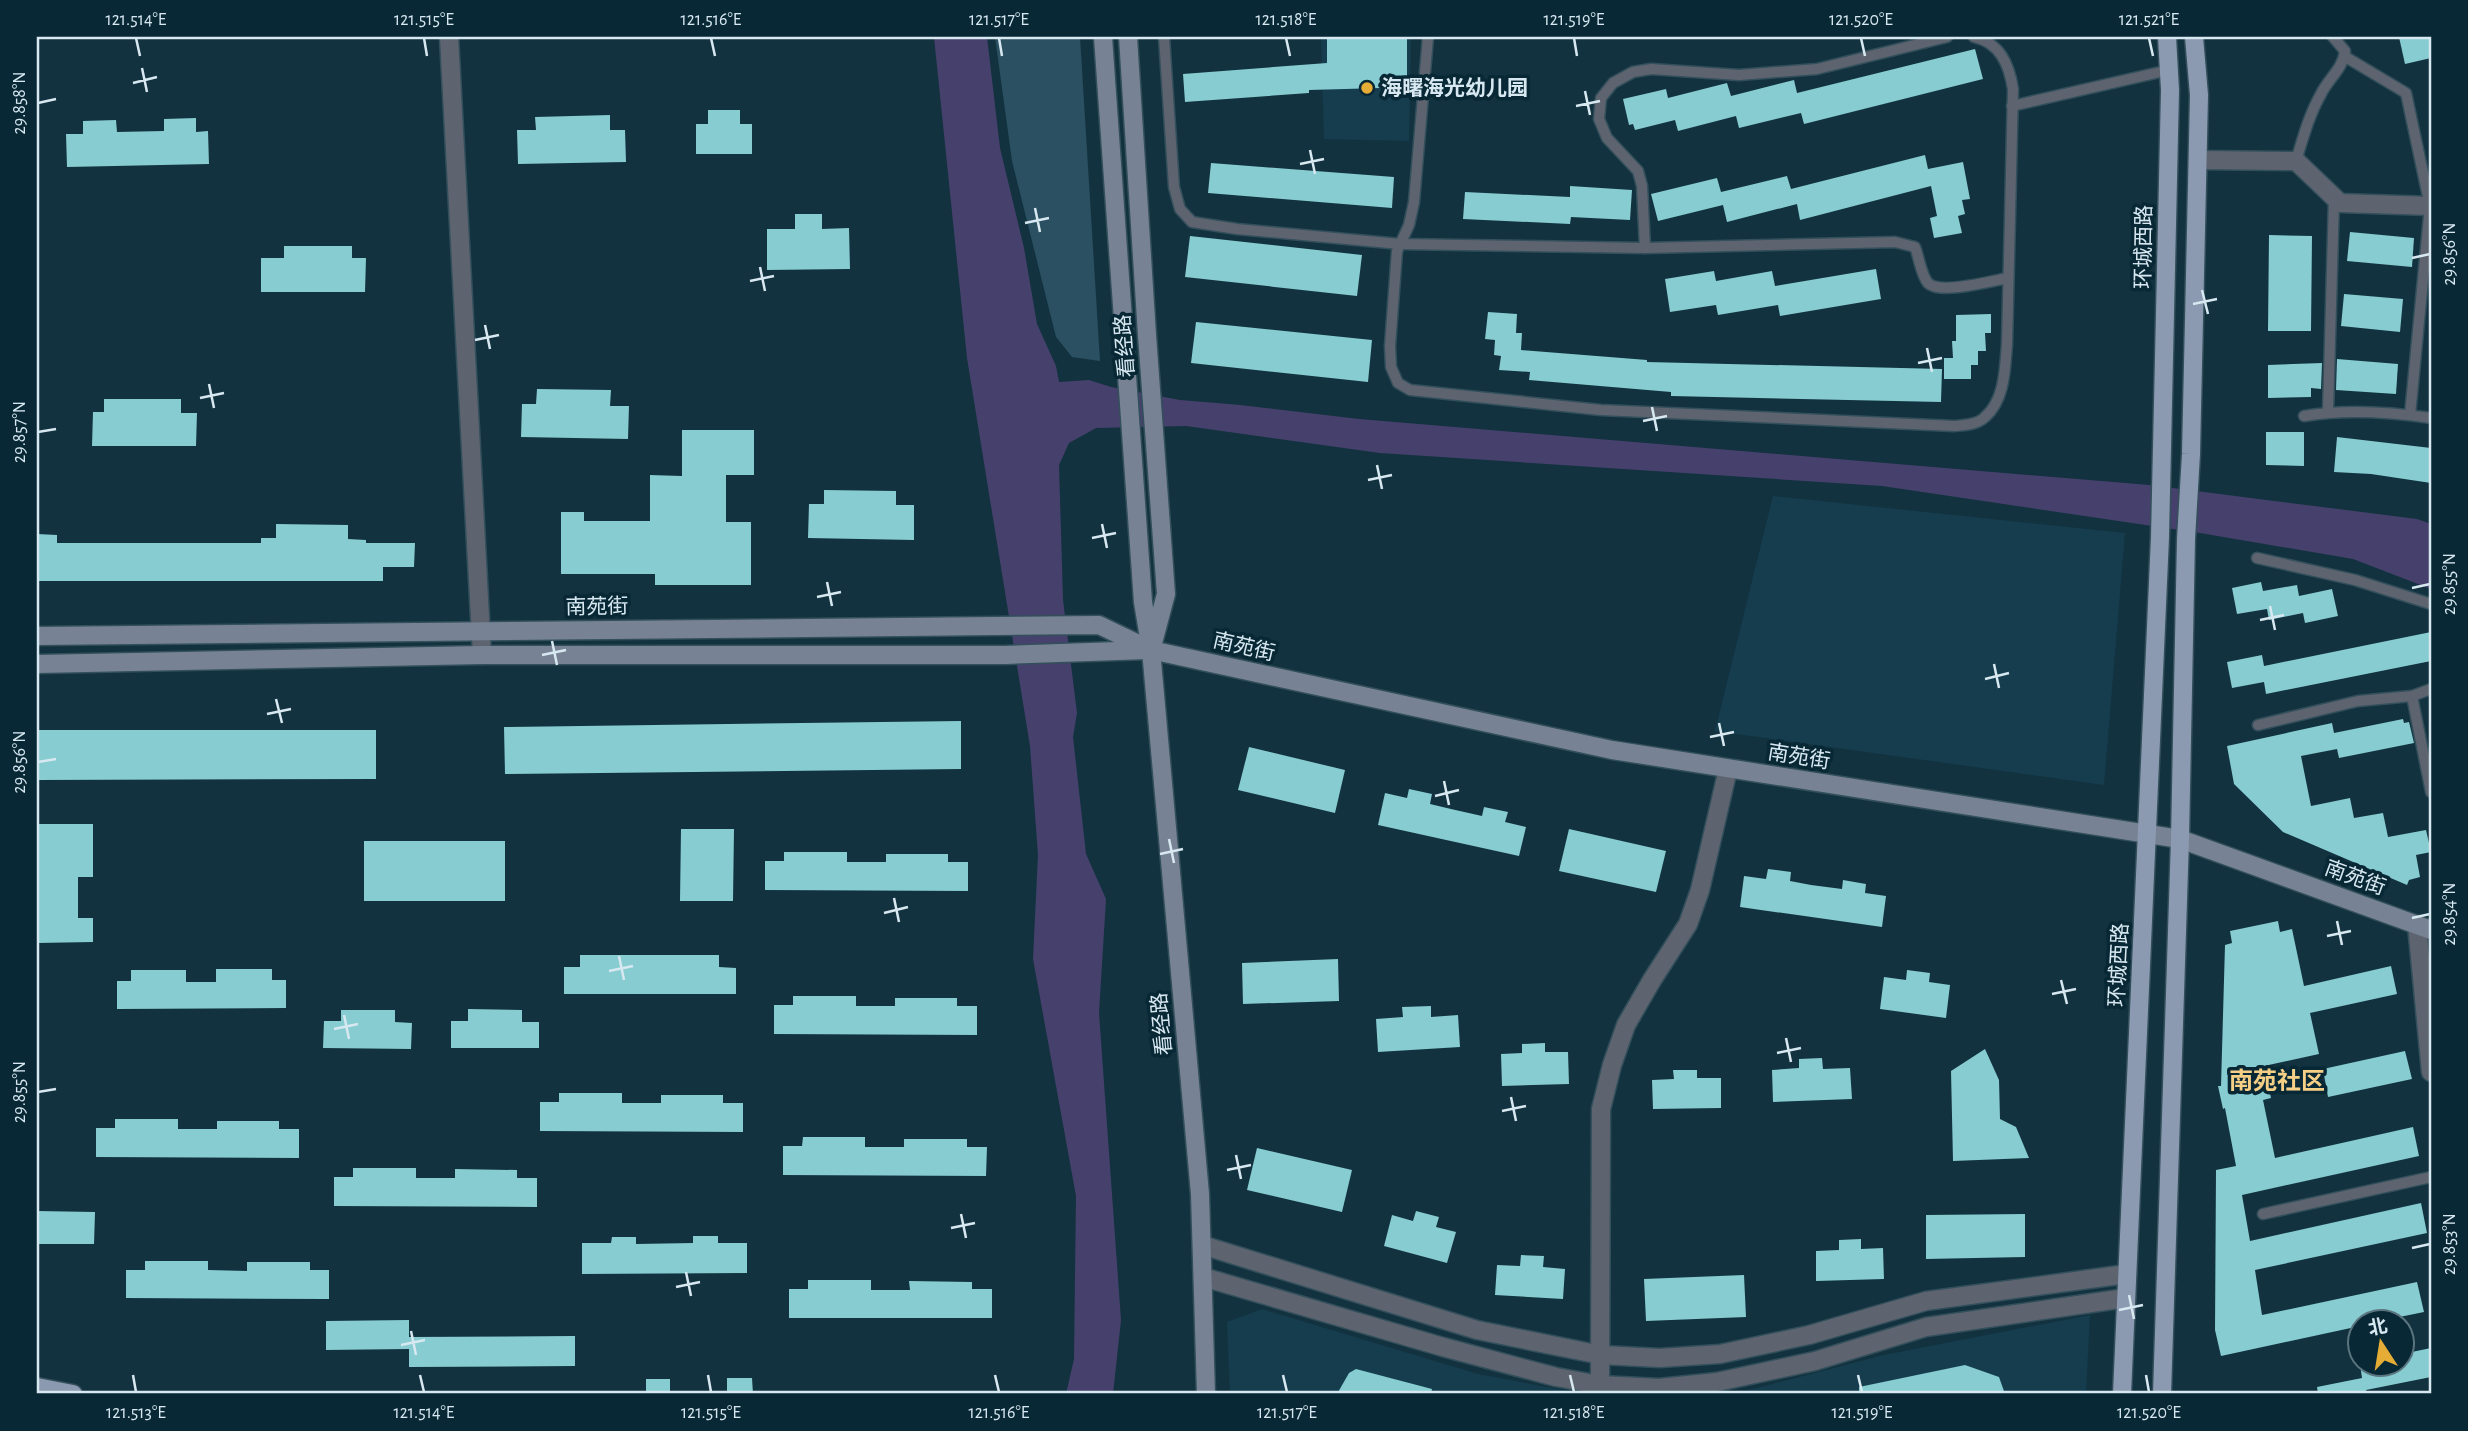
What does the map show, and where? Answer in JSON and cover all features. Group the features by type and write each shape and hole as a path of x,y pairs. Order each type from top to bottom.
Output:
{"main road":[{"name":"环城西路","path":"2122,1394 2160,537 2169,70 2166,37"},
{"path":"2162,1394 2180,839 2186,539 2191,454 2199,95 2194,37"},
{"path":"37,1387 72,1394"}],"street":[{"path":"449,37 482,655"},
{"name":"看经路","path":"1103,37 1143,602 1151,650 1200,1194 1206,1394"},
{"name":"看经路","path":"1128,37 1166,594 1151,650"},
{"path":"2197,160 2296,161 2340,203 2431,206"},
{"name":"南苑街","path":"37,636 1091,624 1151,650 1612,750 2180,839 2427,928"},
{"name":"南苑街","path":"37,664 482,655 1006,655 1151,650"},
{"path":"1600,1385 1601,1109 1626,1025 1688,924 1700,890 1728,769"},
{"path":"2427,928 2431,1072"},
{"path":"1202,1245 1477,1330 1601,1355 1660,1358 1720,1354 1809,1335 1926,1301 2127,1275"},
{"path":"1203,1277 1556,1377 1600,1385 1659,1388 1717,1382 1815,1361 1926,1328 2126,1298"}],"lane":[{"path":"1164,37 1174,187 1180,209 1192,222 1237,229 1400,244 1645,248 1895,242 1915,247 1926,281 1934,287 1948,288 2008,278"},
{"path":"1428,37 1414,202 1409,225 1397,251 1391,367 1398,383 1410,390 1601,410 1954,426 1973,424 1985,417 1998,398 2005,376 2013,89 2010,70 2002,53 1983,39 1974,37"},
{"path":"1645,248 1642,186 1638,171 1607,138 1599,119 1601,98 1613,83 1633,72 1651,69 1739,75 1817,69 1947,37"},
{"path":"2296,161 2321,92 2344,61 2345,51 2333,37"},
{"path":"2344,56 2406,93 2431,206 2410,415"},
{"path":"2012,106 2169,70"},
{"path":"2328,412 2334,198"},
{"path":"2304,416 2328,412 2431,418"},
{"path":"2258,558 2356,580 2431,604"},
{"path":"2258,724 2358,701 2412,696 2431,690"},
{"path":"2412,696 2431,792"},
{"path":"2263,1214 2431,1177"}],"shaded area":[{"path":"934,37 987,37 1000,148 1024,248 1037,324 1056,366 1059,382 1089,380 1111,387 1180,400 1359,419 2149,485 2417,519 2431,524 2431,589 2353,559 2200,533 1882,486 1380,453 1186,426 1096,428 1069,443 1059,465 1063,600 1077,713 1073,737 1086,854 1106,899 1099,1013 1121,1320 1113,1394 1066,1394 1074,1359 1076,1196 1033,959 1038,855 1030,746 967,358"},
{"path":"995,37 1080,37 1100,361 1072,357 1056,337 1012,161"},
{"name":"海曙海光幼儿园","path":"1321,37 1411,37 1409,141 1324,139"},
{"path":"1773,496 2125,533 2104,785 1715,731"},
{"path":"1262,1309 1478,1374 1584,1394 1230,1394 1227,1322"},
{"path":"2090,1315 2086,1394 1734,1394 1884,1355"}],"building":[{"path":"1327,37 1407,37 1407,80 1380,81 1381,88 1309,90 1309,93 1185,102 1183,74 1327,63"},
{"path":"2399,37 2431,37 2431,58 2405,64"},
{"path":"1975,49 1983,79 1804,124 1801,113 1739,128 1736,116 1678,131 1675,120 1635,130 1633,124 1629,125 1623,99 1666,89 1668,98 1727,83 1731,96 1794,80 1797,93"},
{"path":"708,110 740,110 740,124 752,124 752,154 696,154 696,124 708,124"},
{"path":"610,115 610,130 625,130 626,162 518,164 517,130 536,130 535,117"},
{"path":"196,118 196,132 208,131 209,164 67,167 66,134 83,134 83,121 116,120 117,132 164,131 164,119"},
{"path":"1925,155 1928,169 1963,162 1970,199 1962,200 1965,214 1958,216 1962,233 1934,238 1930,218 1937,216 1931,186 1800,220 1797,204 1727,222 1723,205 1658,221 1651,194 1717,178 1721,192 1787,176 1791,189"},
{"path":"1211,163 1394,177 1392,208 1208,193"},
{"path":"1570,186 1632,190 1630,220 1571,217 1570,224 1463,219 1465,192 1570,197"},
{"path":"795,214 822,214 822,229 849,228 850,269 767,270 767,229 795,229"},
{"path":"2350,232 2414,238 2412,267 2347,261"},
{"path":"2269,235 2312,236 2311,331 2268,331"},
{"path":"1190,236 1362,255 1357,296 1185,277"},
{"path":"284,246 352,246 352,258 366,258 365,292 261,292 261,258 284,258"},
{"path":"1876,269 1881,299 1780,316 1778,305 1718,315 1716,305 1670,312 1665,279 1714,271 1716,281 1772,271 1775,286"},
{"path":"2344,294 2403,299 2400,332 2341,326"},
{"path":"1488,312 1517,314 1516,333 1522,333 1521,350 1647,362 1942,369 1941,402 1671,396 1671,392 1529,380 1530,372 1499,370 1501,356 1494,355 1495,340 1485,339"},
{"path":"1991,314 1991,333 1985,333 1986,351 1978,351 1978,365 1971,365 1971,379 1944,379 1944,358 1953,358 1952,341 1956,341 1956,315"},
{"path":"1196,322 1372,340 1368,382 1191,363"},
{"path":"2337,359 2398,364 2396,394 2336,390"},
{"path":"2322,363 2321,389 2311,388 2311,397 2268,398 2268,365"},
{"path":"537,389 611,390 610,406 629,406 628,439 521,437 522,404 536,404"},
{"path":"104,399 181,399 181,413 197,413 196,446 92,446 93,412 104,412"},
{"path":"682,430 754,430 754,475 726,475 726,522 751,522 751,585 655,585 655,574 561,574 561,512 584,512 584,521 650,521 650,475 682,476"},
{"path":"2266,432 2304,432 2304,466 2266,465"},
{"path":"2337,437 2431,448 2431,483 2371,474 2334,472"},
{"path":"824,490 896,491 896,505 914,505 914,540 808,538 809,504 824,504"},
{"path":"276,524 348,525 348,539 366,540 366,543 415,543 414,567 383,567 383,581 37,581 37,534 57,535 57,543 261,543 261,538 276,538"},
{"path":"2261,582 2263,591 2297,585 2299,596 2332,589 2338,616 2305,623 2303,613 2269,620 2267,609 2237,614 2232,588"},
{"path":"2431,632 2431,661 2266,694 2264,682 2232,688 2227,662 2262,655 2264,666"},
{"path":"2403,719 2404,723 2409,722 2414,743 2339,758 2337,749 2301,756 2311,806 2350,798 2354,818 2383,813 2388,837 2426,830 2431,852 2416,855 2420,877 2409,880 2407,885 2283,832 2234,784 2227,746 2332,723 2334,733"},
{"path":"961,721 961,769 505,774 504,727"},
{"path":"37,730 376,730 376,779 37,780"},
{"path":"1249,747 1345,770 1335,813 1238,790"},
{"path":"1409,789 1432,794 1430,804 1451,809 1482,816 1484,807 1508,812 1505,822 1526,827 1519,856 1378,825 1385,793 1407,798"},
{"path":"37,824 93,824 93,877 78,877 78,918 93,918 93,942 37,943"},
{"path":"681,829 734,829 733,901 680,901"},
{"path":"1569,829 1666,851 1656,892 1559,871"},
{"path":"364,841 505,841 505,901 364,901"},
{"path":"784,852 847,852 847,862 886,862 886,854 948,854 948,862 968,862 968,891 765,890 765,861 784,861"},
{"path":"1768,869 1791,872 1790,881 1811,885 1842,889 1843,880 1866,884 1865,893 1886,896 1882,927 1740,907 1744,876 1766,879"},
{"path":"2278,921 2280,932 2292,929 2304,986 2391,966 2397,994 2310,1013 2319,1054 2264,1066 2271,1098 2263,1100 2275,1158 2413,1127 2419,1156 2242,1195 2250,1241 2421,1203 2427,1233 2255,1270 2262,1315 2417,1282 2424,1312 2416,1314 2416,1308 2346,1308 2346,1329 2221,1356 2215,1330 2216,1170 2236,1166 2218,1086 2221,1086 2225,945 2232,943 2230,931"},
{"path":"580,955 719,955 719,967 736,968 736,994 564,994 564,967 580,967"},
{"path":"1338,959 1339,1001 1243,1004 1242,963"},
{"path":"216,969 272,969 272,980 286,980 286,1008 117,1009 117,981 131,981 131,970 186,970 186,982 216,982"},
{"path":"1907,970 1930,973 1929,982 1950,985 1946,1018 1880,1009 1884,977 1906,980"},
{"path":"793,996 856,996 856,1006 895,1006 895,998 957,998 957,1006 977,1006 977,1035 774,1034 774,1005 793,1005"},
{"path":"1431,1006 1431,1017 1458,1015 1460,1047 1378,1052 1376,1019 1403,1017 1402,1007"},
{"path":"468,1009 522,1010 522,1022 539,1022 539,1048 451,1048 451,1021 468,1021"},
{"path":"341,1010 395,1010 395,1022 412,1023 411,1049 323,1048 324,1021 341,1021"},
{"path":"1545,1043 1545,1052 1568,1052 1569,1084 1502,1086 1501,1054 1522,1053 1522,1044"},
{"path":"1985,1049 1999,1080 2000,1119 2016,1127 2029,1158 1953,1161 1951,1071"},
{"path":"2405,1051 2412,1079 2328,1097 2323,1069"},
{"path":"1822,1058 1823,1069 1850,1068 1852,1099 1773,1102 1772,1070 1799,1068 1799,1059"},
{"path":"1673,1070 1697,1070 1697,1078 1721,1078 1721,1108 1653,1109 1652,1080 1674,1079"},
{"path":"559,1093 622,1093 622,1103 661,1103 661,1095 723,1095 723,1103 743,1103 743,1132 540,1131 540,1102 559,1102"},
{"path":"115,1119 178,1119 178,1129 217,1129 217,1121 279,1121 279,1129 299,1129 299,1158 96,1157 96,1128 115,1128"},
{"path":"803,1137 865,1137 865,1147 904,1147 904,1139 967,1139 967,1147 987,1147 986,1176 783,1175 783,1146 802,1146"},
{"path":"1257,1148 1352,1170 1342,1212 1247,1190"},
{"path":"353,1168 416,1168 416,1178 455,1178 455,1169 517,1170 517,1178 537,1178 537,1207 334,1206 334,1177 353,1177"},
{"path":"37,1211 95,1212 94,1244 37,1244"},
{"path":"1416,1211 1439,1217 1436,1227 1456,1232 1447,1263 1384,1246 1392,1215 1413,1221"},
{"path":"2025,1214 2025,1257 1926,1259 1926,1215"},
{"path":"693,1236 718,1236 718,1243 747,1243 747,1273 582,1274 582,1243 611,1243 612,1237 636,1237 636,1244 693,1243"},
{"path":"1861,1239 1861,1249 1883,1248 1884,1279 1816,1281 1816,1251 1839,1250 1839,1240"},
{"path":"1521,1255 1544,1256 1543,1267 1565,1269 1563,1299 1495,1295 1497,1265 1520,1266"},
{"path":"145,1261 208,1261 208,1270 247,1271 247,1262 310,1262 310,1270 329,1270 329,1299 126,1298 126,1270 145,1270"},
{"path":"1744,1275 1746,1317 1646,1321 1644,1279"},
{"path":"808,1280 871,1280 871,1290 910,1290 909,1281 972,1282 972,1289 992,1289 992,1318 789,1318 789,1289 808,1289"},
{"path":"409,1320 409,1337 575,1336 575,1366 409,1367 409,1349 326,1350 326,1321"},
{"path":"2431,1348 2431,1377 2366,1390 2367,1394 2318,1394 2317,1387 2362,1378 2416,1378 2416,1351"},
{"path":"1965,1365 1999,1377 2005,1394 1859,1394 1859,1387"},
{"path":"1356,1369 1432,1389 1431,1394 1337,1394 1349,1373"},
{"path":"727,1378 752,1378 753,1394 727,1394"},
{"path":"646,1379 670,1379 670,1394 646,1394"}],"place":[{"name":"海曙海光幼儿园","path":"1367,88"}],"district":[{"name":"南苑社区","path":"2277,1082"}]}
